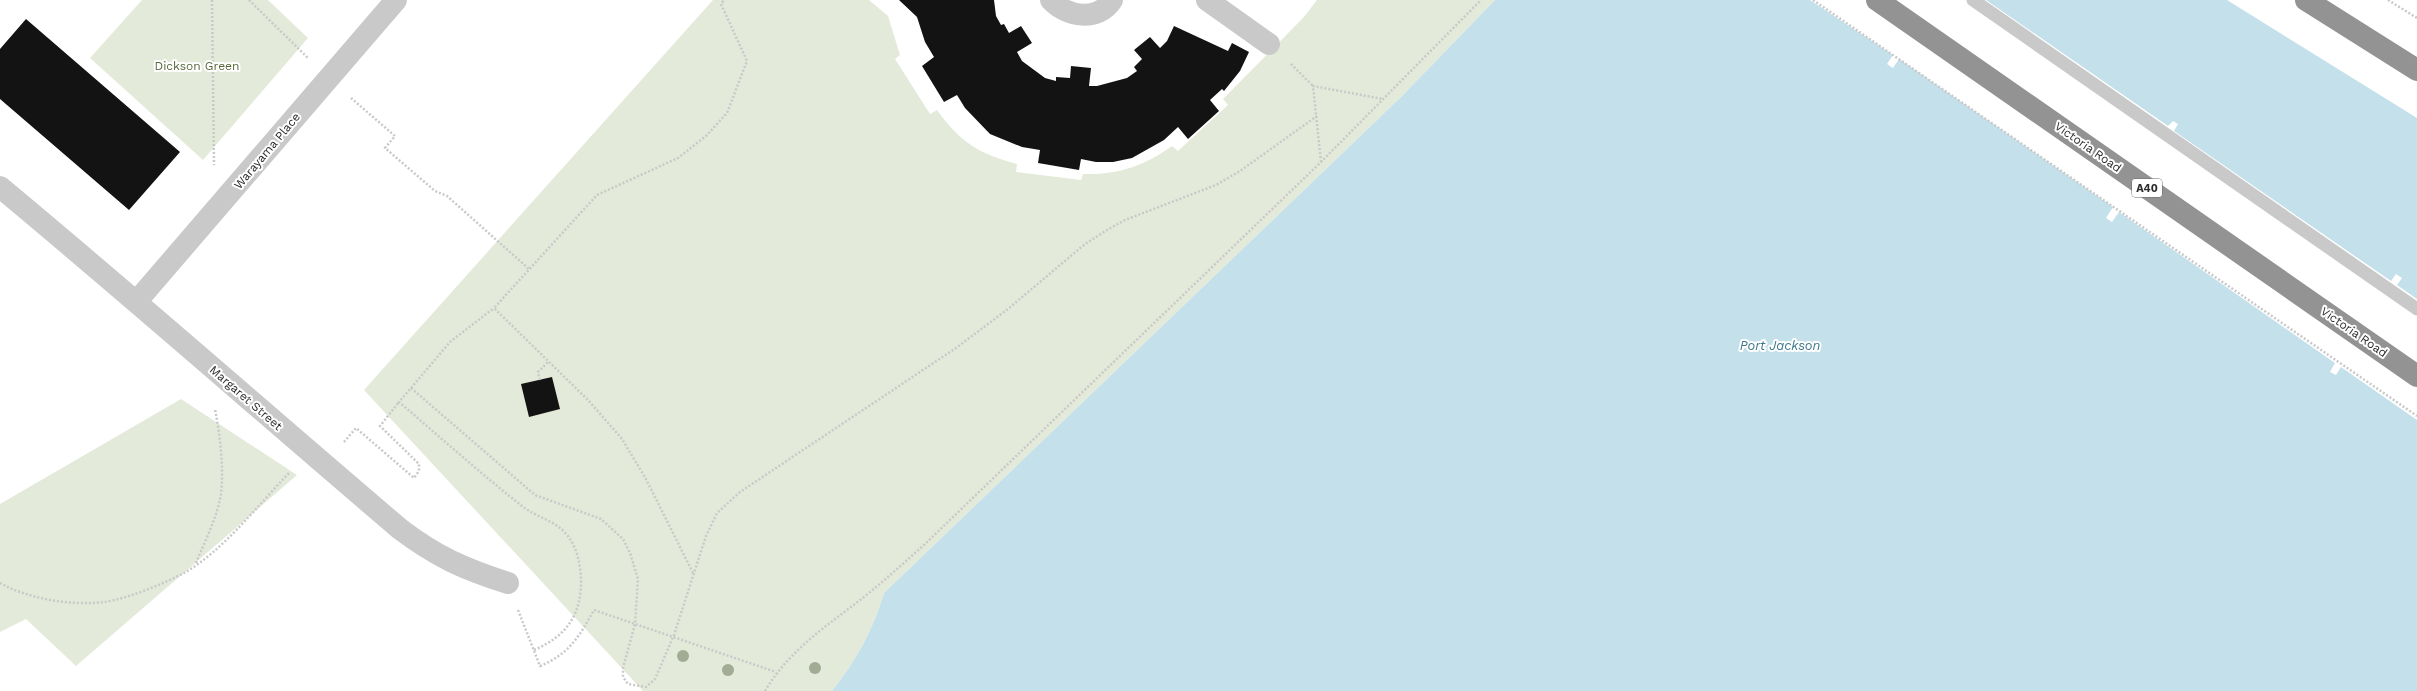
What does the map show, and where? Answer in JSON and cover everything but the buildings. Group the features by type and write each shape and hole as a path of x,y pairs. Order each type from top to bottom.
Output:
{"highway":[{"name":"Victoria Road","path":"1877,0 2417,376"},
{"path":"2306,0 2417,70"}],"street":[{"name":"Warayama Place","path":"137,301 215,213 396,0"},
{"path":"1051,0 1062,10 1074,14 1087,15 1099,11 1112,0"},
{"path":"1207,0 1269,44"},
{"name":"Margaret Street","path":"0,187 137,301 205,363 309,452 426,549 450,562 508,583"}],"lane":[{"path":"1973,0 2417,309"}],"path":[{"path":"212,0 215,213"},
{"path":"249,0 329,79 394,136 386,148 435,191 447,196 529,269"},
{"path":"356,428 414,478 419,471 419,464 380,426 450,342 494,308 597,195 678,158 707,135 727,113 747,61 721,4 724,0"},
{"path":"765,691 776,672 810,637 866,596 925,544 1321,162 1481,0"},
{"path":"1813,0 2417,416"},
{"path":"2388,0 2417,18"},
{"path":"1321,162 1314,86 1384,99"},
{"path":"411,388 535,495 601,518 613,528 630,552 635,566 638,592 635,624 623,668 623,677 628,684 646,687 655,679 674,635 706,536 717,513 740,492 956,348 1008,309 1086,244 1107,230 1125,220 1216,185 1240,171 1317,116"},
{"path":"494,308 588,400 622,439 649,486 693,574"},
{"path":"540,380 538,372 548,362"},
{"path":"196,564 215,516 220,495 222,472 218,425 205,363"},
{"path":"399,402 524,507 558,524 568,536 577,553 581,571 580,603 574,618 563,632 550,644 534,650"},
{"path":"0,583 36,597 75,602 104,602 136,592 184,573 226,540 309,452"},
{"path":"508,583 540,666 558,659 574,643 594,610 674,635 776,672"}],"green space":[{"name":"Dickson Green","path":"142,0 268,0 308,38 203,160 90,58"},
{"path":"713,0 869,0 888,16 900,55 895,59 930,114 937,110 962,139 992,156 1017,164 1016,172 1081,180 1083,174 1108,173 1141,164 1172,146 1178,151 1228,105 1223,99 1304,17 1317,0 1495,0 1401,97 884,593 875,620 863,645 841,680 832,691 643,691 364,390"},
{"path":"181,399 297,475 76,666 26,619 0,632 0,504"}],"water":[{"name":"Port Jackson","path":"1495,0 2417,0 2417,691 832,691 841,680 863,645 875,620 884,593 1401,97"}],"pier":[{"path":"1810,0 1986,0 2168,126 2173,121 2178,124 2174,131 2391,281 2396,274 2402,278 2397,285 2417,299 2417,420 2341,367 2336,375 2330,372 2335,363 2119,212 2112,222 2106,218 2113,207 1899,59 1893,68 1887,64 1893,55"},
{"path":"2227,0 2417,0 2417,118"}]}
